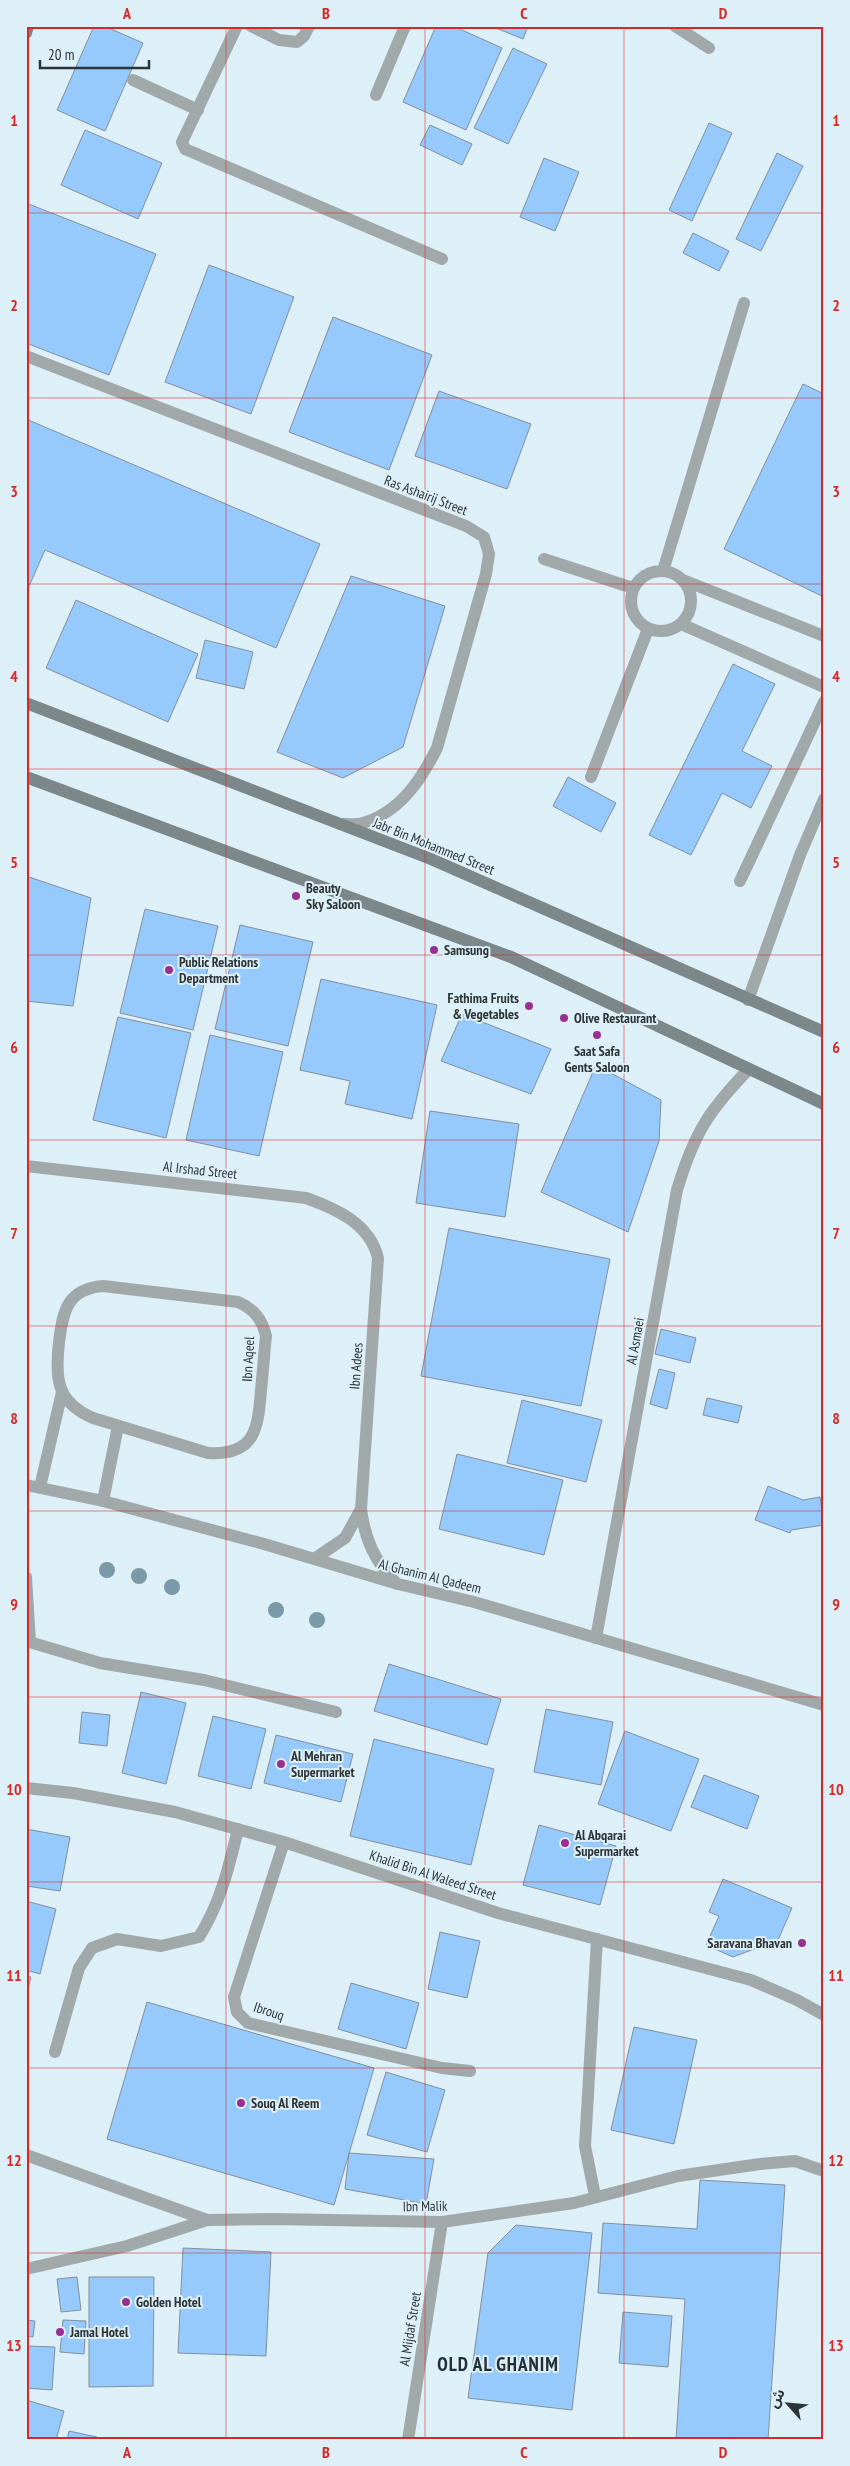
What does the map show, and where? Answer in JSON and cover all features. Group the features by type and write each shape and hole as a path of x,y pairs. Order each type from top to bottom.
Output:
{"street":[{"path":"26,33 28,26"},
{"path":"237,26 182,142 185,149 442,259"},
{"path":"251,26 288,43 297,42 304,36 309,26"},
{"path":"376,95 405,26"},
{"path":"675,26 709,48"},
{"path":"133,80 198,110"},
{"path":"662,571 744,303"},
{"name":"Ras Ashairij Street","path":"26,356 466,526 484,537 488,554 486,574 437,748 425,772 408,794 387,812 363,824 338,824"},
{"path":"544,559 634,588"},
{"path":"683,580 690,591 692,603 688,614 681,624 671,630 659,632 648,629 638,622 632,612 630,600 634,588 640,579 651,572 662,571 674,574 683,580 824,636"},
{"path":"681,624 824,687"},
{"path":"591,777 648,629"},
{"path":"740,881 824,702"},
{"name":"Jabr Bin Mohammed Street","path":"26,703 431,859 824,1032"},
{"path":"26,777 502,954 824,1104"},
{"path":"748,1000 800,855 824,799"},
{"name":"Al Asmaei","path":"596,1638 677,1190 688,1156 703,1123 724,1094 749,1069"},
{"name":"Al Irshad Street","path":"26,1166 306,1198 337,1209 362,1229"},
{"name":"Ibn Adees","path":"362,1229 372,1241 378,1258 361,1509 364,1531 371,1551 382,1569 398,1584"},
{"name":"Ibn Aqeel","path":"103,1286 238,1302 248,1307 264,1325 266,1336 259,1420 254,1436 241,1448 225,1454 208,1453 118,1426 80,1412 62,1392 56,1369 65,1310 71,1300 91,1287 103,1286"},
{"path":"40,1487 62,1392"},
{"path":"103,1501 118,1426"},
{"name":"Al Ghanim Al Qadeem","path":"26,1485 103,1501 398,1584 474,1602 824,1705"},
{"name":"Ibn Adees","path":"314,1559 345,1538 361,1509"},
{"path":"26,1577 28,1642 100,1663 204,1680 336,1712"},
{"name":"Khalid Bin Al Waleed Street","path":"26,1788 73,1793 175,1812 284,1842 498,1912 751,1980 797,2000 824,2016"},
{"path":"55,2052 80,1968 92,1948 117,1939 161,1946 199,1937 216,1907 228,1872 238,1829"},
{"name":"Ibrouq","path":"284,1842 234,1997 237,2012 248,2023 434,2067 470,2071"},
{"path":"595,2196 585,2146 597,1939"},
{"path":"26,2155 207,2220"},
{"name":"Ibn Malik","path":"26,2269 127,2246 207,2220 274,2219 442,2222 574,2203 678,2176 760,2164 794,2161 824,2171"},
{"name":"Al Mijdaf Street","path":"408,2440 442,2222"}],"building":[{"path":"94,26 104,26 143,43 105,131 57,110"},
{"path":"436,26 453,26 502,48 466,130 403,102"},
{"path":"491,26 528,26 523,39"},
{"path":"513,48 547,64 508,144 474,128"},
{"path":"709,123 732,133 692,221 669,210"},
{"path":"430,125 472,144 462,165 420,145"},
{"path":"85,130 162,163 138,219 61,185"},
{"path":"777,153 803,166 761,251 736,239"},
{"path":"544,158 579,172 555,231 520,217"},
{"path":"26,203 156,254 109,375 26,343"},
{"path":"693,233 729,251 719,271 683,253"},
{"path":"209,265 294,297 251,414 165,382"},
{"path":"333,317 432,355 389,470 289,432"},
{"path":"803,384 824,394 824,597 724,549"},
{"path":"439,391 531,424 507,489 415,456"},
{"path":"26,419 320,544 276,648 45,550 26,593"},
{"path":"351,576 445,606 403,747 343,778 277,752"},
{"path":"76,600 198,654 168,722 46,668"},
{"path":"205,640 253,652 244,689 196,678"},
{"path":"733,664 775,684 742,751 772,766 751,808 722,793 691,855 649,835"},
{"path":"568,777 616,803 601,832 553,806"},
{"path":"26,876 91,898 73,1006 26,1001"},
{"name":"Public Relations Department","path":"145,909 218,926 193,1030 120,1013"},
{"name":"Public Relations Department","path":"240,925 313,942 288,1046 215,1029"},
{"path":"321,979 437,1005 412,1119 345,1104 350,1081 300,1070"},
{"path":"462,1014 551,1049 531,1094 441,1061"},
{"path":"118,1017 191,1033 166,1138 93,1120"},
{"path":"210,1035 283,1052 259,1156 186,1140"},
{"path":"596,1065 661,1100 659,1141 628,1232 541,1192"},
{"path":"430,1111 519,1124 505,1217 416,1203"},
{"path":"449,1228 610,1259 581,1406 421,1376"},
{"path":"661,1329 696,1338 690,1363 655,1354"},
{"path":"659,1369 675,1373 667,1409 650,1404"},
{"path":"707,1398 742,1406 738,1423 703,1415"},
{"path":"522,1400 602,1420 586,1482 507,1463"},
{"path":"457,1454 563,1480 544,1555 439,1529"},
{"path":"768,1486 803,1500 820,1497 824,1525 791,1530 790,1533 755,1520"},
{"path":"389,1664 501,1699 487,1745 374,1711"},
{"path":"141,1692 186,1703 166,1784 122,1773"},
{"path":"546,1709 613,1722 601,1785 534,1772"},
{"path":"82,1712 110,1715 107,1746 79,1743"},
{"path":"213,1716 266,1729 251,1789 198,1776"},
{"path":"625,1731 699,1759 671,1831 598,1804"},
{"path":"276,1735 353,1754 341,1802 264,1783"},
{"path":"374,1739 494,1769 471,1865 350,1836"},
{"path":"704,1775 759,1796 747,1829 691,1807"},
{"path":"539,1825 616,1846 600,1905 523,1885"},
{"path":"26,1829 70,1837 60,1891 26,1886"},
{"path":"723,1879 792,1908 778,1940 733,1957 706,1945 719,1916 709,1912"},
{"path":"26,1901 56,1909 40,1974 26,1970"},
{"path":"440,1932 480,1941 467,1998 428,1989"},
{"path":"26,1976 31,1977 26,1997"},
{"path":"351,1983 419,2003 406,2049 338,2029"},
{"name":"Souq Al Reem","path":"147,2002 374,2068 334,2205 107,2139"},
{"path":"634,2027 697,2040 674,2144 611,2130"},
{"path":"386,2072 445,2090 427,2152 367,2135"},
{"path":"349,2153 434,2159 426,2204 345,2189"},
{"path":"700,2180 785,2185 768,2440 676,2440 685,2299 598,2293 603,2223 697,2229"},
{"path":"516,2225 592,2233 572,2410 468,2398 488,2253"},
{"path":"183,2248 271,2252 266,2356 178,2353"},
{"path":"77,2277 81,2310 61,2312 57,2279"},
{"path":"89,2277 154,2277 153,2386 89,2387"},
{"path":"623,2312 672,2316 668,2367 619,2363"},
{"path":"26,2320 35,2321 33,2337 26,2336"},
{"path":"63,2320 86,2321 84,2354 60,2352"},
{"path":"26,2346 55,2347 52,2390 26,2388"},
{"path":"26,2400 64,2411 56,2440 26,2440"},
{"path":"69,2431 97,2437 96,2440 67,2440"}],"place":[{"name":"Beauty Sky Saloon","path":"296,896"},
{"name":"Samsung","path":"434,950"},
{"name":"Public Relations Department","path":"169,970"},
{"name":"Fathima Fruits & Vegetables","path":"529,1006"},
{"name":"Olive Restaurant","path":"564,1018"},
{"name":"Saat Safa Gents Saloon","path":"597,1035"},
{"name":"Al Mehran Supermarket","path":"281,1764"},
{"name":"Al Abqarai Supermarket","path":"565,1843"},
{"name":"Saravana Bhavan","path":"802,1943"},
{"name":"Souq Al Reem","path":"241,2103"},
{"name":"Golden Hotel","path":"126,2302"},
{"name":"Jamal Hotel","path":"60,2332"}],"district":[{"name":"OLD AL GHANIM","path":"498,2364"}]}
